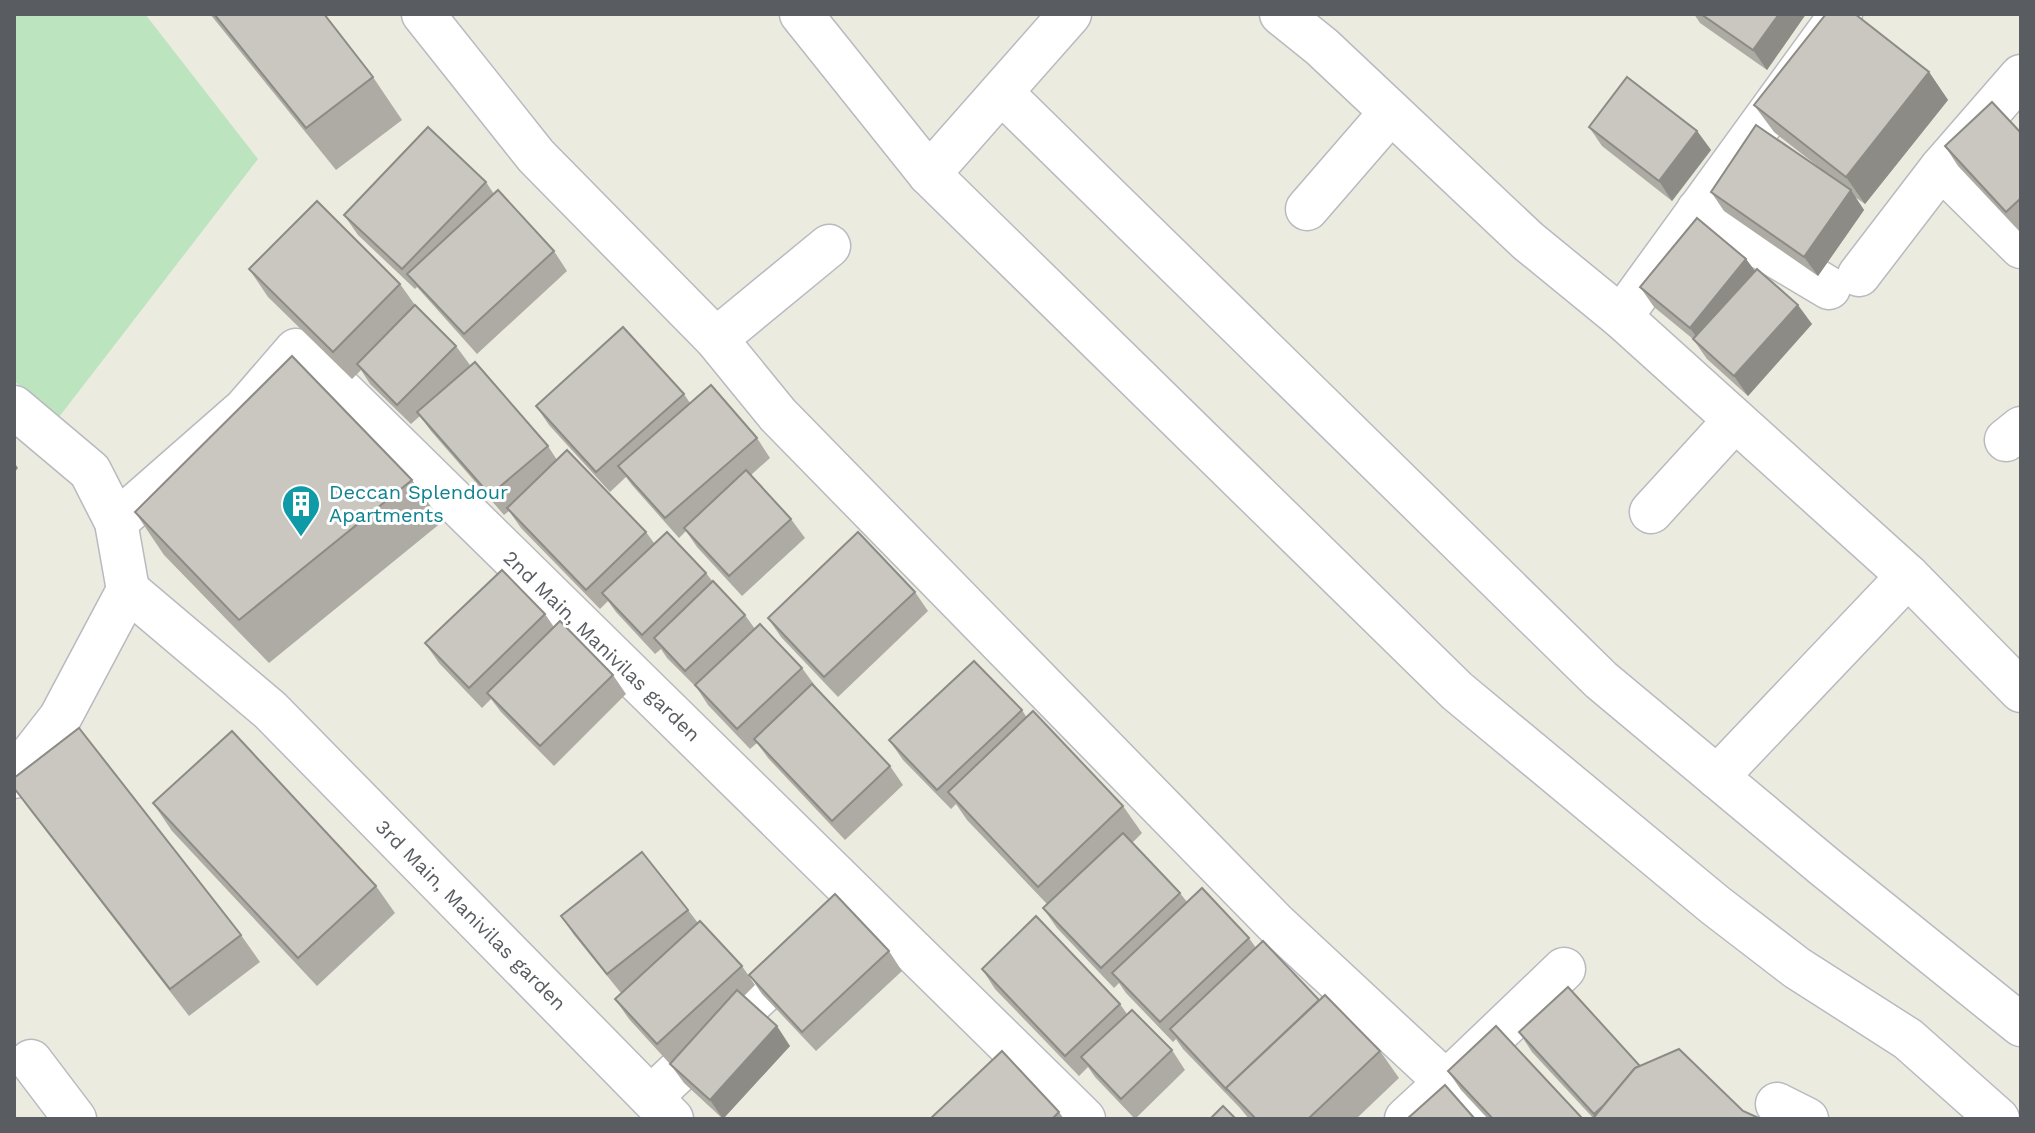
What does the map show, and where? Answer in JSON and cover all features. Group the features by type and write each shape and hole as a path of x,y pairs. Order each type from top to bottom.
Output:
{"street":[{"path":"423,14 536,156 716,339 778,415 1265,913 1482,1119"},
{"path":"801,14 929,174 1457,691 1715,905 1797,968 1908,1039 1998,1119"},
{"path":"929,174 1070,14"},
{"path":"1281,14 1322,47 1528,241 1621,317 1908,576 2021,691"},
{"path":"1621,317 1841,14"},
{"path":"1698,210 1844,282 2021,76"},
{"path":"1002,93 1601,680 2021,1025"},
{"path":"1307,209 1391,112"},
{"path":"1941,168 2021,247"},
{"path":"716,339 829,246"},
{"name":"2nd Main, Manivilas garden","path":"116,522 245,409 296,350 342,391 841,918 1084,1119"},
{"path":"14,407 90,471 116,522 128,590 60,718 14,777"},
{"path":"1651,512 1735,420"},
{"path":"1717,777 1908,576"},
{"name":"3rd Main, Manivilas garden","path":"128,590 270,710 662,1108"},
{"path":"662,1108 841,918"},
{"path":"1406,1119 1564,969"},
{"path":"31,1061 75,1119"}],"green space":[{"path":"14,14 145,14 258,159 59,417 14,381"}],"building":[{"path":"214,14 324,14 373,77 306,128"},
{"path":"1701,14 1779,14 1753,50"},
{"path":"1826,14 1855,14 1929,72 1846,177 1754,105"},
{"path":"1627,77 1697,131 1659,181 1589,127"},
{"path":"1992,102 2021,133 2021,198 2006,212 1945,146"},
{"path":"1756,125 1851,190 1804,257 1711,192"},
{"path":"428,127 486,182 402,269 344,215"},
{"path":"498,190 554,251 464,334 407,274"},
{"path":"317,201 400,284 333,352 249,269"},
{"path":"1697,218 1746,259 1690,328 1640,287"},
{"path":"1757,269 1798,305 1734,376 1693,339"},
{"path":"415,305 456,346 397,405 357,364"},
{"path":"623,327 684,394 596,472 536,406"},
{"name":"Deccan Splendour Apartments","path":"292,356 412,480 239,620 135,512"},
{"path":"475,362 548,446 490,495 417,412"},
{"path":"711,385 757,438 665,518 618,466"},
{"path":"567,450 646,532 586,590 507,508"},
{"path":"746,470 791,519 729,576 684,528"},
{"path":"667,532 706,573 642,635 602,593"},
{"path":"858,532 915,592 824,677 768,618"},
{"path":"502,570 545,614 469,688 425,643"},
{"path":"713,581 745,615 685,671 654,638"},
{"path":"560,621 613,675 540,746 487,693"},
{"path":"760,624 802,668 737,729 695,685"},
{"path":"974,661 1022,710 937,790 889,740"},
{"path":"812,684 890,766 832,821 754,739"},
{"path":"1033,711 1123,806 1038,887 948,792"},
{"path":"79,728 241,935 170,989 14,788 14,778"},
{"path":"232,731 376,886 298,958 153,803"},
{"path":"1123,833 1180,893 1101,968 1043,908"},
{"path":"642,852 688,910 607,974 561,916"},
{"path":"1202,888 1249,938 1160,1022 1112,973"},
{"path":"835,894 889,951 802,1032 749,975"},
{"path":"1036,916 1120,1004 1065,1056 982,969"},
{"path":"700,921 742,966 657,1044 615,999"},
{"path":"1263,941 1319,1000 1226,1089 1170,1029"},
{"path":"1568,987 1640,1066 1594,1114 1519,1032"},
{"path":"737,990 777,1026 710,1100 670,1064"},
{"path":"1325,995 1380,1051 1308,1119 1256,1119 1226,1088"},
{"path":"1132,1010 1172,1050 1121,1099 1081,1057"},
{"path":"1496,1026 1582,1118 1493,1119 1448,1071"},
{"path":"1679,1049 1743,1111 1761,1119 1594,1117 1635,1068"},
{"path":"1002,1051 1059,1112 1052,1119 930,1119"},
{"path":"1445,1085 1475,1119 1407,1119"},
{"path":"1223,1106 1236,1119 1210,1119"}],"place":[{"name":"Deccan Splendour Apartments","path":"301,538"}]}
